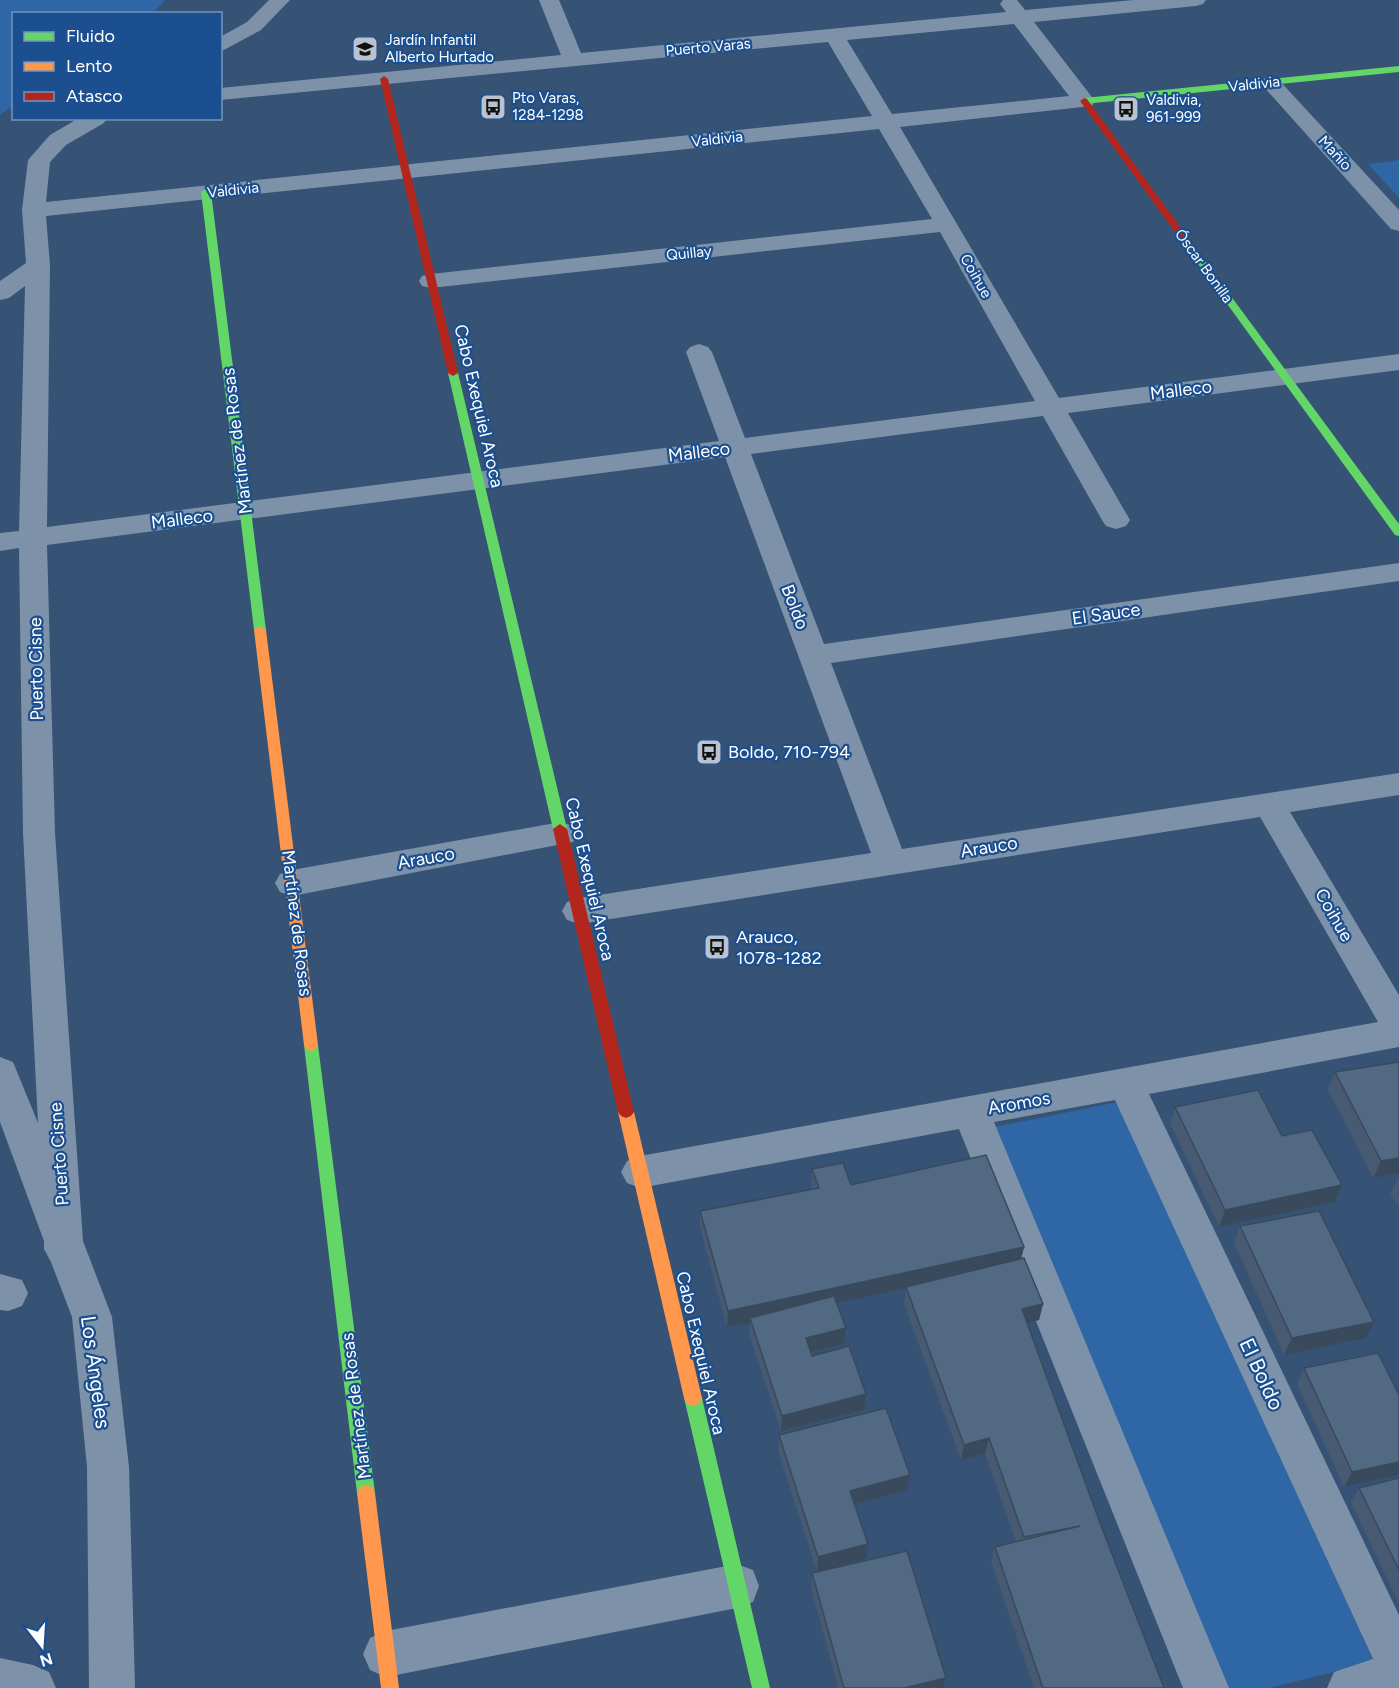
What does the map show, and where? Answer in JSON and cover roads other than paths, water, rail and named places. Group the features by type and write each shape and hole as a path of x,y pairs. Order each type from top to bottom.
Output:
{"street":[{"path":"222,45 254,26 280,0"},
{"path":"549,0 573,60"},
{"name":"Óscar Bonilla","path":"1007,0 1084,101 1399,532"},
{"name":"Puerto Varas","path":"222,94 1196,0"},
{"name":"Coihue","path":"834,34 1116,520"},
{"name":"Valdivia","path":"34,210 1399,69"},
{"name":"Cabo Exequiel Aroca","path":"384,79 761,1688"},
{"name":"Mañío","path":"1271,83 1399,224"},
{"name":"Puerto Cisne","path":"64,1249 39,833 33,538 38,266 34,210 39,160 58,140 93,120"},
{"name":"Martínez de Rosas","path":"206,192 388,1671 737,1586"},
{"name":"Quillay","path":"431,281 946,224"},
{"path":"0,293 38,266"},
{"name":"Boldo","path":"699,352 891,862"},
{"name":"Malleco","path":"0,542 1399,362"},
{"name":"El Sauce","path":"813,656 1399,572"},
{"name":"Arauco","path":"579,911 1399,784"},
{"name":"Coihue","path":"1269,804 1399,1026"},
{"name":"Arauco","path":"292,883 561,834"},
{"name":"Aromos","path":"640,1172 1399,1033"},
{"name":"Los Ángeles","path":"0,1072 64,1249 92,1317 108,1467 112,1688"},
{"name":"El Boldo","path":"1125,1083 1399,1665"},
{"path":"971,1112 1206,1688"},
{"path":"1350,1688 1399,1675"},
{"path":"0,1680 33,1688"}],"place":[{"name":"Jardín Infantil Alberto Hurtado","path":"365,49"},
{"name":"Pto Varas, 1284-1298","path":"493,107"},
{"name":"Valdivia, 961-999","path":"1126,109"},
{"name":"Boldo, 710-794","path":"709,752"},
{"name":"Arauco, 1078-1282","path":"717,947"}]}
